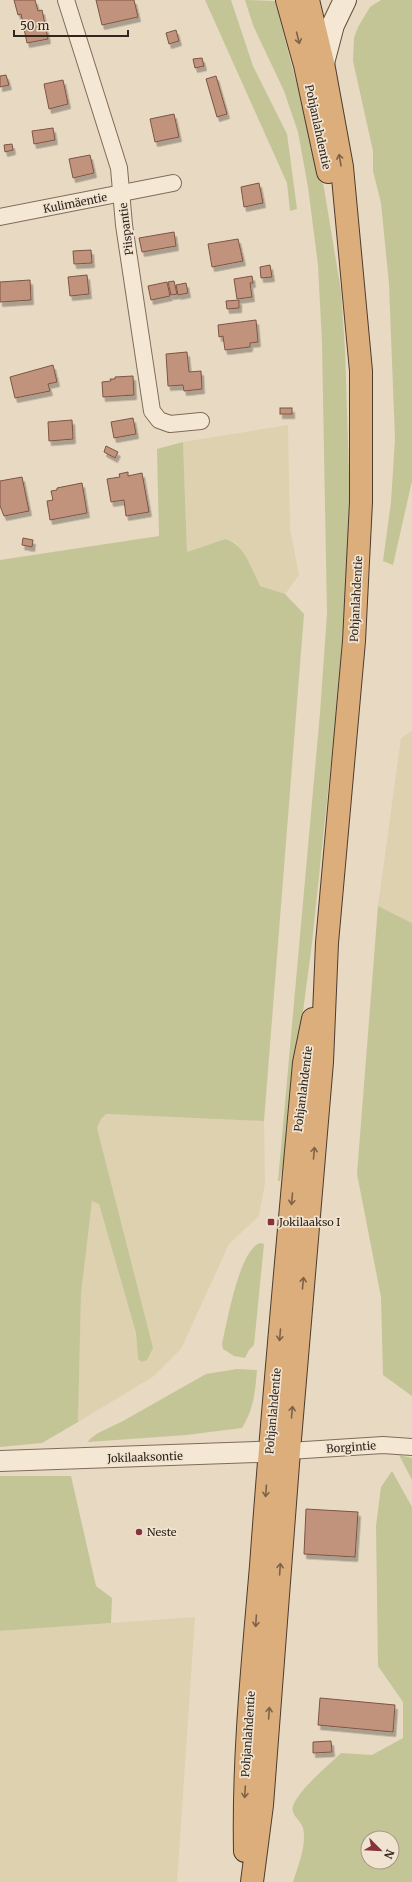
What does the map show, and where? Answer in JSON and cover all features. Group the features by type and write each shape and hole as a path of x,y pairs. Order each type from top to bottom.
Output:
{"highway":[{"name":"Pohjanlahdentie","path":"246,1882 244,1804 247,1749 322,1062 327,943 354,641 361,502 361,371 342,167 323,63 297,1"},
{"name":"Pohjanlahdentie","path":"297,1 305,65 328,172 349,255"},
{"name":"Pohjanlahdentie","path":"252,1882 262,1805 279,1452"}],"main road":[{"path":"323,63 333,25 345,0"}],"street":[{"name":"Piispantie","path":"66,0 119,168 124,225 152,411 159,420 170,424 201,421"},
{"name":"Kulimäentie","path":"0,217 173,183"},
{"name":"Borgintie","path":"279,1452 384,1445 412,1447"},
{"name":"Jokilaaksontie","path":"0,1461 279,1452"}],"shaded area":[{"path":"288,425 290,529 299,575 285,594 259,586 250,565 237,544 230,540 225,539 187,552 183,442"},
{"path":"412,731 412,923 378,906 401,738"},
{"path":"106,1114 264,1121 265,1183 259,1216 229,1244 181,1349 154,1376 78,1422 81,1294 92,1200 99,1204 136,1333 138,1359 142,1362 97,1128 101,1119"},
{"path":"195,1617 177,1882 0,1882 0,1631"}],"green space":[{"path":"205,0 231,0 253,66 287,134 297,209 290,211 287,183"},
{"path":"245,0 275,1 324,188 341,291 345,349 350,505 344,620 336,715 312,943 280,1181 278,1181 320,713 327,614 322,343 318,265 308,187 298,132 284,91 253,25"},
{"path":"381,0 412,0 412,481 393,565 383,561 391,502 395,439 389,284 381,203 373,171 373,151 353,61 354,38 358,27 370,7"},
{"path":"183,442 187,552 225,539 232,542 247,558 260,586 285,594 304,614 264,1121 106,1114 101,1119 97,1128 153,1348 147,1360 142,1362 138,1359 136,1333 99,1204 92,1201 81,1294 78,1422 42,1443 0,1447 0,560 159,536 157,449"},
{"path":"378,906 412,923 412,1396 383,1375 381,1297 357,1174"},
{"path":"260,1243 264,1244 254,1345 249,1350 245,1358 234,1356 223,1349 222,1344 240,1272 253,1248"},
{"path":"237,1369 257,1370 255,1393 249,1414 242,1428 186,1435 88,1442 98,1433 123,1421 206,1374"},
{"path":"399,1455 412,1458 412,1480"},
{"path":"392,1471 412,1507 412,1882 293,1882 303,1848 304,1835 302,1825 294,1815 292,1809 301,1792 341,1753 372,1755 403,1738 403,1702 378,1666 376,1526 381,1487"},
{"path":"0,1476 71,1476 96,1586 112,1598 111,1623 0,1631"}],"building":[{"path":"14,0 35,0 38,11 42,10 48,39 27,43 21,14 18,15"},
{"path":"96,0 134,0 138,17 102,25"},
{"path":"176,30 179,41 169,44 166,33"},
{"path":"202,58 204,66 195,68 193,59"},
{"path":"6,75 9,85 0,87 0,76"},
{"path":"216,76 227,114 217,117 206,79"},
{"path":"63,80 68,104 49,109 44,84"},
{"path":"174,114 179,137 155,142 150,119"},
{"path":"53,128 55,140 34,144 32,131"},
{"path":"12,144 13,150 5,152 4,145"},
{"path":"90,155 94,173 73,178 69,159"},
{"path":"259,183 263,203 244,207 241,187"},
{"path":"174,232 176,246 142,252 139,238"},
{"path":"238,239 243,261 212,267 208,244"},
{"path":"91,250 92,263 74,264 73,251"},
{"path":"270,265 272,277 261,278 260,267"},
{"path":"87,275 89,294 70,296 68,277"},
{"path":"252,276 253,283 250,283 252,297 237,299 234,279"},
{"path":"30,280 31,300 0,302 0,282"},
{"path":"174,281 177,294 171,295 168,282"},
{"path":"167,282 170,296 151,300 148,286"},
{"path":"186,283 188,293 178,295 176,285"},
{"path":"239,300 239,308 227,309 226,301"},
{"path":"256,320 258,342 250,343 250,347 225,350 223,336 219,337 218,325"},
{"path":"187,352 189,372 201,371 202,389 184,391 183,385 168,386 166,354"},
{"path":"53,365 57,382 48,384 50,391 15,398 10,377"},
{"path":"133,376 134,395 103,397 102,382 111,381 110,379 115,379 115,377"},
{"path":"280,408 292,408 292,414 280,414"},
{"path":"133,418 136,434 114,438 111,422"},
{"path":"72,420 73,439 49,441 48,422"},
{"path":"106,446 118,452 115,458 104,452"},
{"path":"128,472 128,476 142,473 149,512 126,516 124,500 111,502 107,479 120,477 119,474"},
{"path":"22,477 29,511 4,516 0,506 0,481"},
{"path":"82,483 87,513 50,520 47,501 53,500 51,491 57,490 57,488"},
{"path":"23,538 33,540 32,547 22,545"},
{"path":"306,1509 358,1512 355,1557 304,1554"},
{"path":"320,1698 395,1705 393,1732 318,1725"},
{"path":"331,1741 332,1752 313,1753 313,1742"}],"place":[{"name":"Jokilaakso I","path":"271,1222"},
{"name":"Neste","path":"139,1532"}]}
